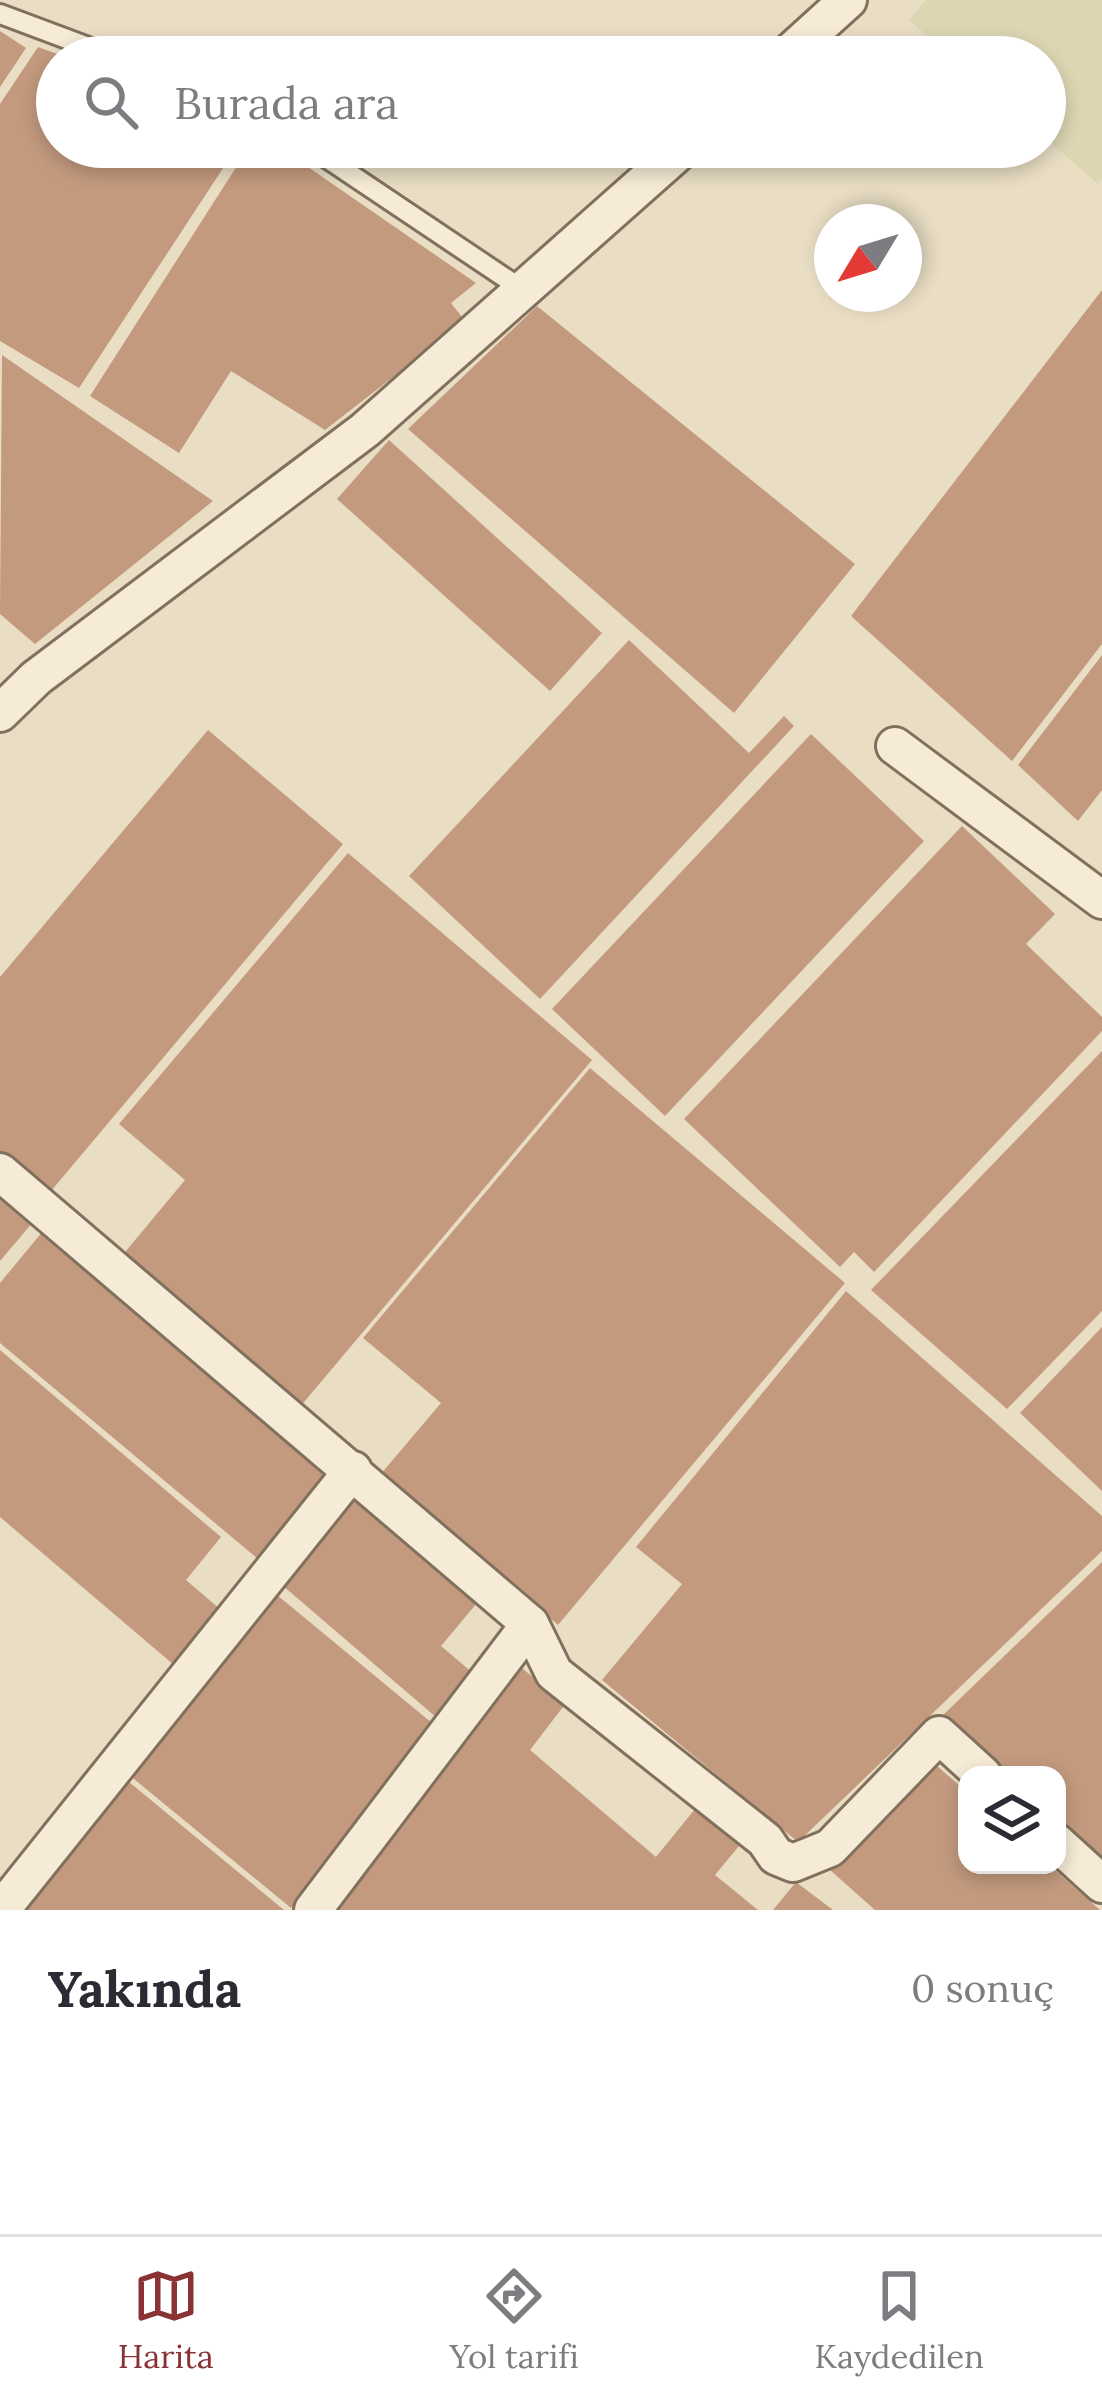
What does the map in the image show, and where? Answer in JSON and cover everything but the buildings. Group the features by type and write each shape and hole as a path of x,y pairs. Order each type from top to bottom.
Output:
{"street":[{"path":"808,36 848,0"},
{"path":"0,713 36,678 365,430 661,168"},
{"path":"895,746 1102,899"},
{"path":"0,1172 530,1624 554,1673 765,1840 776,1856 793,1863 830,1848 939,1735 973,1766"},
{"path":"1,1910 352,1470"},
{"path":"313,1910 530,1624"},
{"path":"1066,1851 1102,1884"}],"lane":[{"path":"0,14 59,36"},
{"path":"341,168 524,290"}],"shaded area":[{"path":"926,0 1102,0 1102,179 1098,184 1066,156 1066,36 928,36 909,20"}]}
